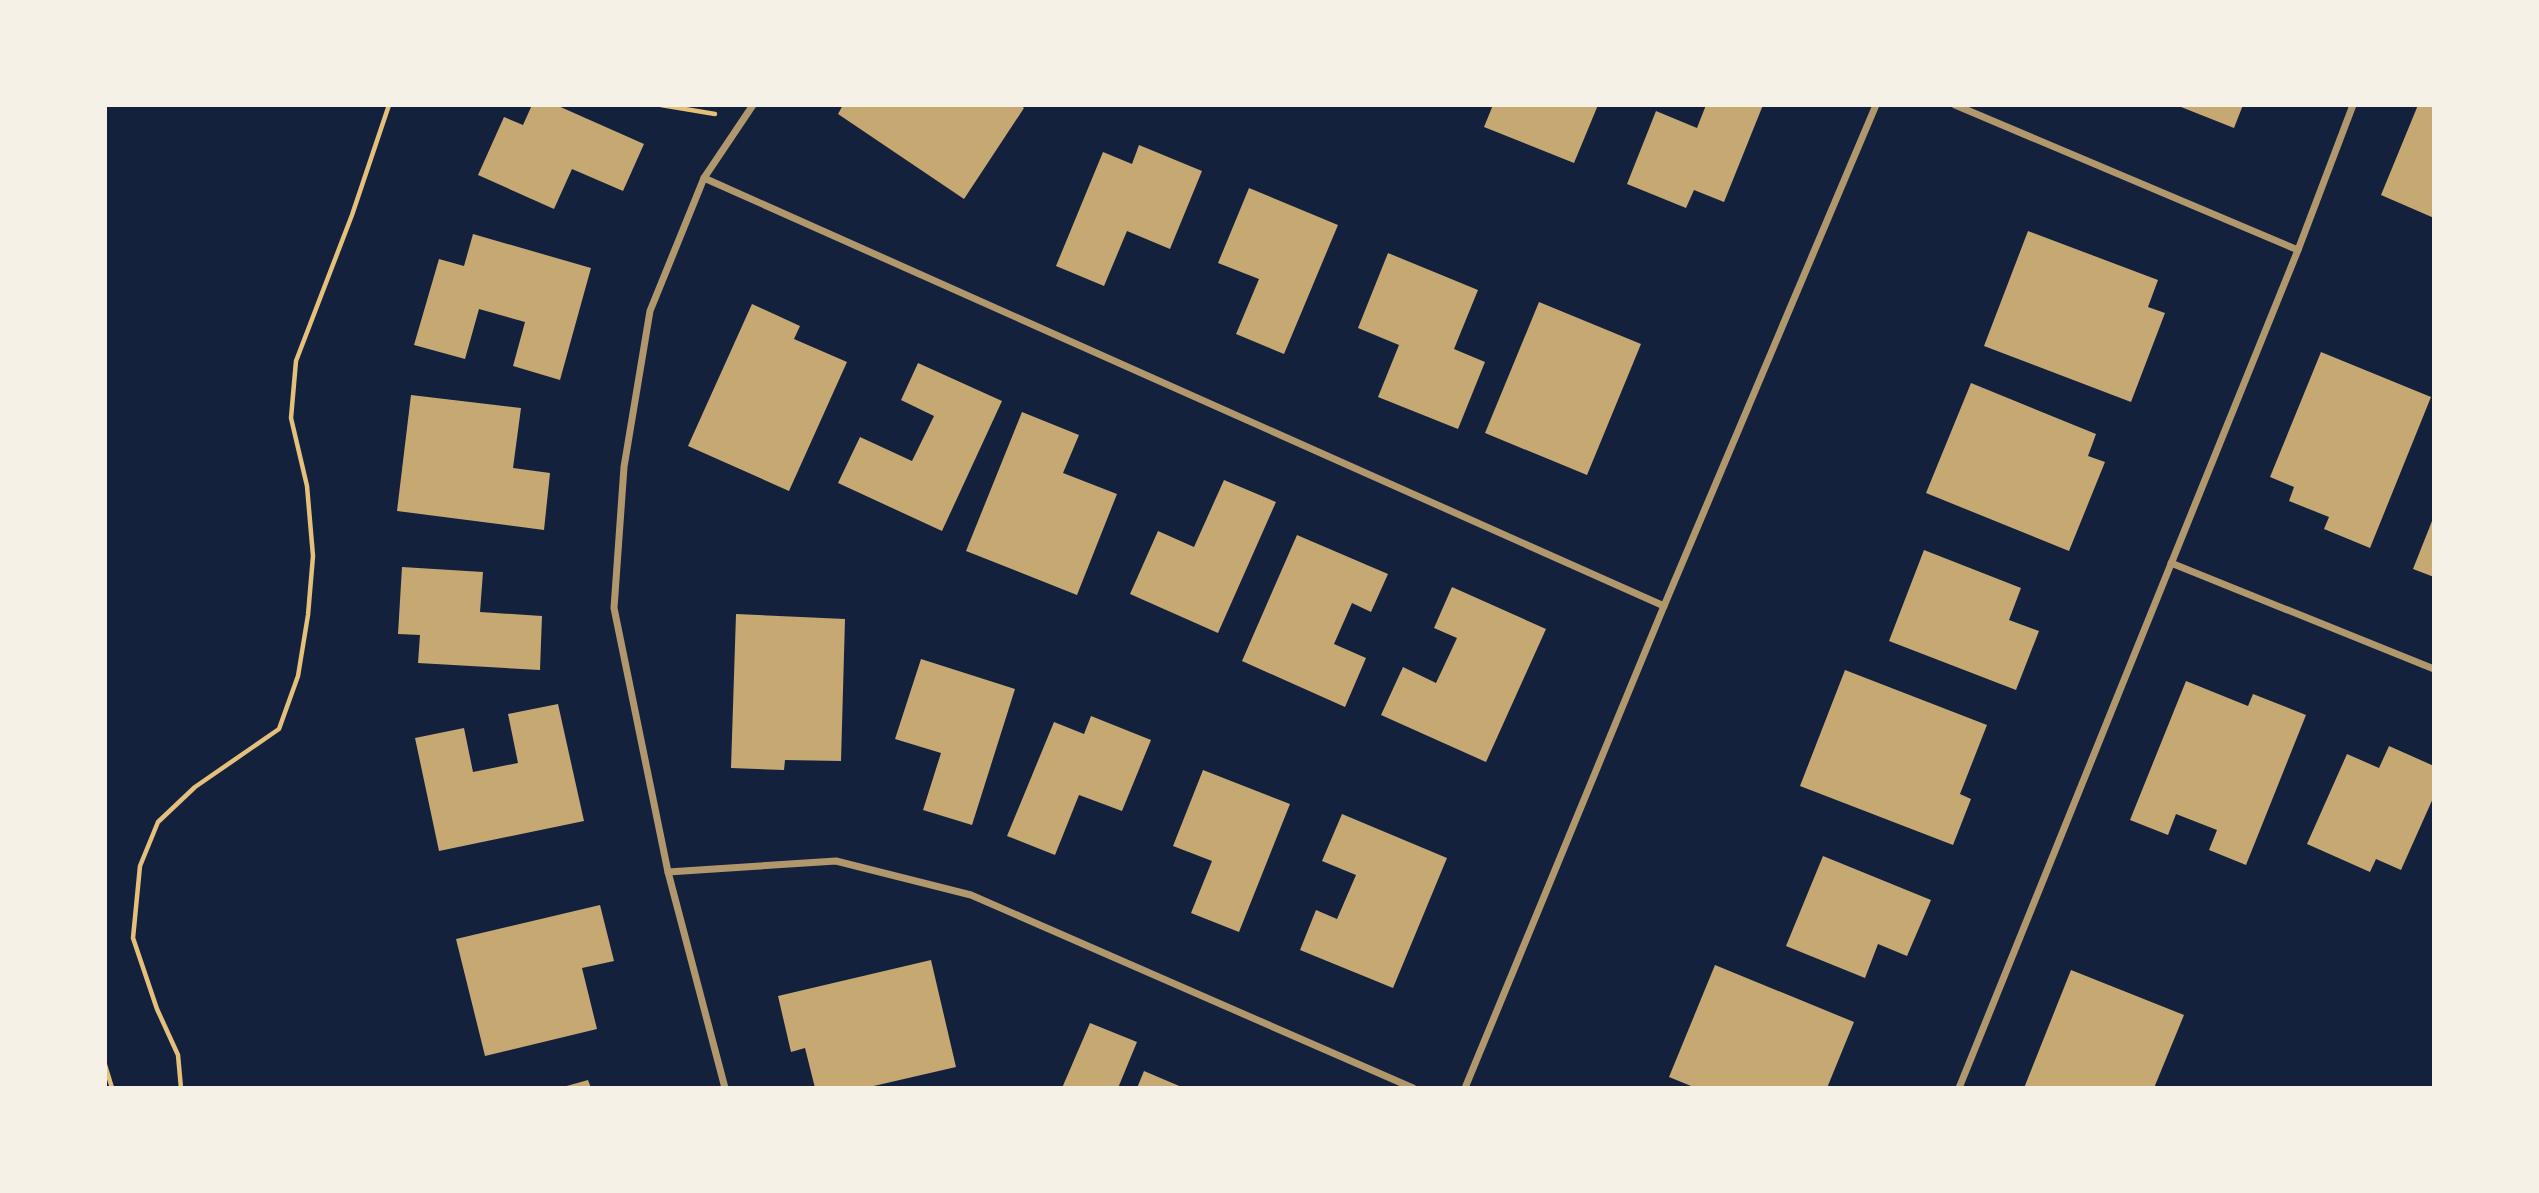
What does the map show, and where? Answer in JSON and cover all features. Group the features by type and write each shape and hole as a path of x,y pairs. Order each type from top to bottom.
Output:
{"street":[{"path":"724,1088 668,872 614,608 624,467 650,311 704,178 753,105"},
{"path":"1465,1088 1664,606 1876,105"},
{"path":"1955,105 2298,250"},
{"path":"1959,1088 2298,250 2353,105"},
{"path":"704,178 1664,606"},
{"path":"2171,563 2434,669"},
{"path":"668,872 836,861 971,895 1413,1088"}],"path":[{"path":"181,1088 178,1055 156,1009 133,939 140,866 158,822 195,787 279,729 298,676 308,615 313,556 307,486 292,418 296,361 352,215 389,105"},
{"path":"661,105 675,110 745,117"},
{"path":"105,1065 112,1088"}],"building":[{"path":"532,105 556,105 644,144 623,191 572,169 554,209 478,175 504,117 523,125"},
{"path":"843,105 1020,105 1024,108 964,199 838,114"},
{"path":"1493,105 1598,105 1574,163 1484,127"},
{"path":"1706,105 1763,105 1724,202 1694,190 1686,208 1627,184 1656,111 1697,128"},
{"path":"2176,105 2243,105 2234,128"},
{"path":"2418,105 2434,105 2434,218 2381,195"},
{"path":"1139,145 1202,171 1170,249 1127,231 1104,286 1056,266 1103,152 1132,164"},
{"path":"1249,188 1338,225 1284,354 1236,334 1259,279 1218,263"},
{"path":"2028,231 2158,280 2148,307 2165,313 2131,402 1984,346"},
{"path":"473,234 591,268 560,380 513,366 525,322 479,309 465,359 414,345 439,259 464,266"},
{"path":"1388,253 1478,290 1454,349 1485,362 1458,429 1378,397 1399,345 1358,328"},
{"path":"1539,302 1641,344 1587,475 1485,433"},
{"path":"752,304 800,326 794,339 847,362 789,491 688,446"},
{"path":"2321,352 2431,397 2370,548 2324,529 2329,517 2289,501 2294,487 2270,477"},
{"path":"918,363 1002,401 942,531 838,483 860,437 912,461 934,416 901,400"},
{"path":"1971,383 2096,434 2088,456 2105,462 2069,551 1926,493"},
{"path":"411,395 521,408 513,468 550,473 544,530 397,511"},
{"path":"1022,412 1079,435 1063,473 1117,494 1077,595 966,551"},
{"path":"1224,480 1276,502 1218,633 1130,594 1158,531 1194,547"},
{"path":"2434,516 2434,577 2413,569"},
{"path":"1297,535 1388,574 1371,612 1352,603 1334,644 1366,658 1345,707 1242,661"},
{"path":"1924,550 2021,588 2009,620 2039,631 2016,690 1889,641"},
{"path":"402,567 483,572 480,612 542,616 540,670 418,663 420,635 398,634"},
{"path":"1452,587 1546,629 1486,762 1381,715 1403,667 1436,683 1457,638 1434,628"},
{"path":"736,614 845,619 841,761 785,760 784,770 731,768"},
{"path":"921,659 1015,689 972,825 923,810 941,753 895,739"},
{"path":"1845,670 1987,725 1960,794 1971,799 1953,845 1800,786"},
{"path":"2186,681 2248,706 2253,694 2306,715 2246,865 2209,850 2217,830 2176,814 2168,835 2130,820"},
{"path":"558,704 584,821 439,851 415,738 464,728 473,772 518,763 508,714"},
{"path":"1091,716 1151,740 1122,811 1079,795 1055,855 1007,836 1054,722 1084,734"},
{"path":"2389,746 2434,766 2434,796 2401,870 2376,859 2370,872 2307,844 2347,754 2379,768"},
{"path":"1203,770 1290,804 1239,932 1191,913 1212,861 1173,846"},
{"path":"1342,814 1447,858 1393,988 1300,950 1316,910 1337,919 1356,875 1322,861"},
{"path":"1823,856 1931,900 1907,956 1878,944 1865,978 1786,946"},
{"path":"600,905 614,961 582,968 597,1029 485,1056 456,939"},
{"path":"931,960 956,1067 865,1088 815,1088 805,1048 791,1052 778,996"},
{"path":"1715,965 1854,1022 1827,1088 1696,1088 1669,1077"},
{"path":"2071,970 2184,1015 2154,1088 2024,1088"},
{"path":"1090,1023 1137,1042 1118,1088 1062,1088"},
{"path":"1144,1071 1184,1088 1137,1088"},
{"path":"588,1080 591,1088 563,1088 563,1087"}]}
